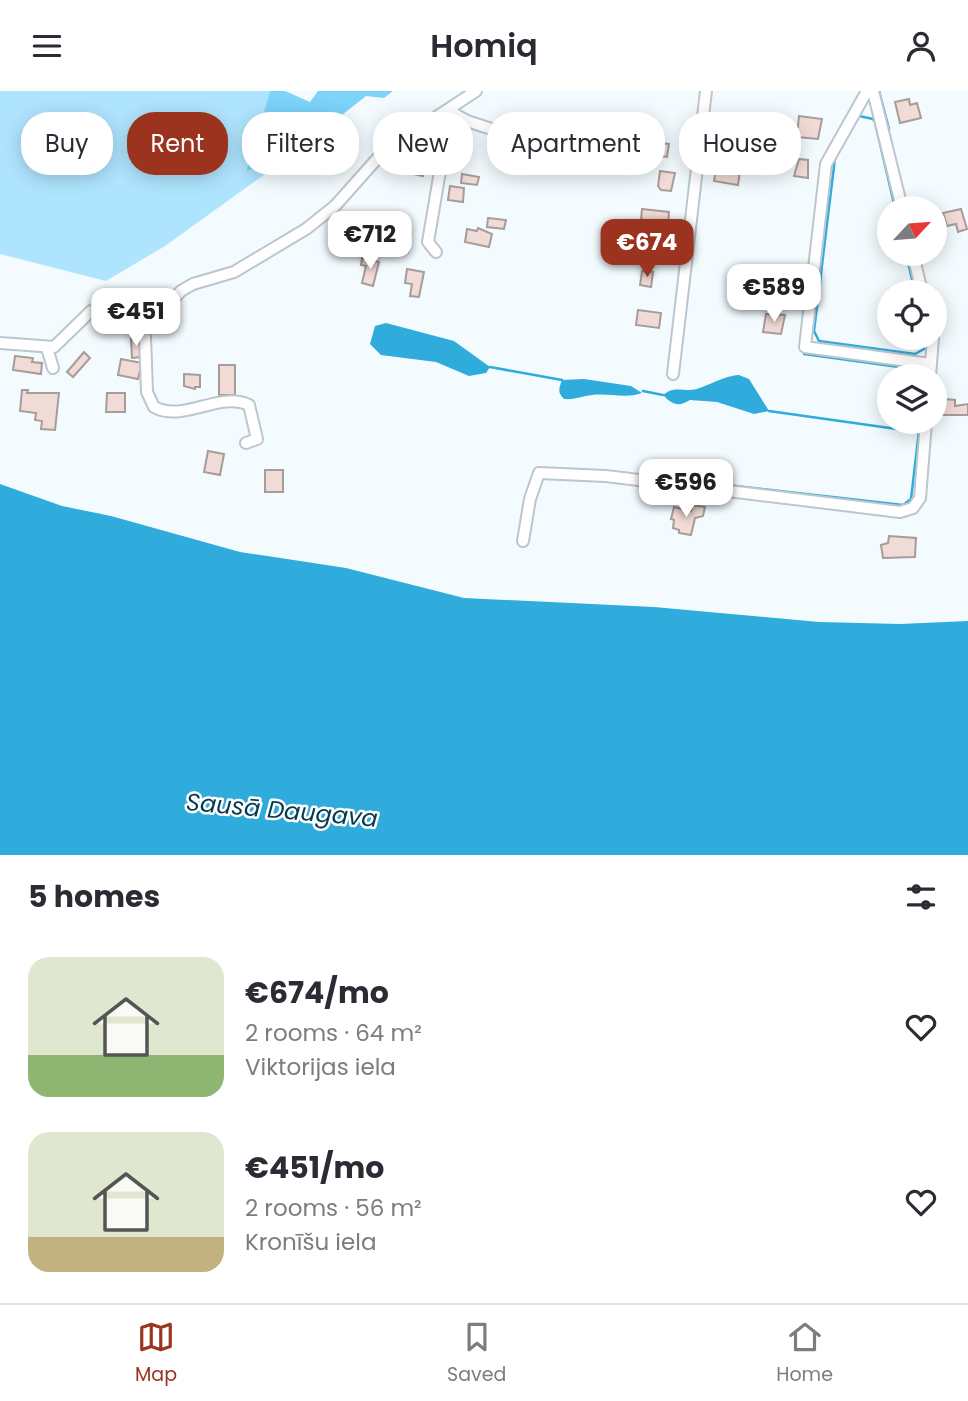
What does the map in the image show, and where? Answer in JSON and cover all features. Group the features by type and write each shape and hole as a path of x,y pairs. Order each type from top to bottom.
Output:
{"street":[{"path":"142,333 162,310 187,288 234,272 306,229 335,206 383,152 475,91"},
{"path":"673,374 706,91"},
{"path":"867,91 826,164 805,347 930,364 932,350"},
{"path":"873,91 899,196"},
{"path":"448,110 467,121 487,128"},
{"path":"436,252 428,241 448,124 448,110"},
{"path":"855,111 878,113"},
{"path":"0,343 47,348 61,343 97,308 111,309 142,333 147,343 147,392 154,407 176,411 239,400 249,405 257,439 246,443"},
{"path":"47,348 53,368"},
{"path":"523,541 530,499 539,473 606,476 900,512 913,508 920,498 925,434"}],"shaded area":[{"path":"0,91 270,91 264,112 242,112 242,175 264,175 165,246 106,281 0,254"},
{"path":"270,91 285,91 310,102 318,91 393,91 384,98 366,96 346,112 264,112"}],"water":[{"path":"386,323 454,341 490,367 486,373 469,376 436,362 381,355 370,344 375,326"},
{"path":"739,375 749,379 769,411 754,414 717,402 690,400 676,404 663,395 673,390 695,389"},
{"path":"584,379 631,386 642,393 630,396 562,397 559,390 562,380"},
{"name":"Sausā Daugava","path":"0,484 62,506 111,516 240,552 346,568 464,598 654,607 819,622 900,624 968,621 968,855 0,855"}],"building":[{"path":"909,99 910,105 917,103 921,118 900,123 895,102"},
{"path":"801,116 822,119 818,139 801,137"},
{"path":"665,144 669,144 665,157"},
{"path":"801,159 808,160 808,178 794,176 801,175"},
{"path":"665,172 675,173 671,191 661,190 658,186 659,175 665,175"},
{"path":"462,175 479,177 477,185 461,183"},
{"path":"715,175 739,175 738,185 714,181"},
{"path":"450,186 464,188 463,202 448,200"},
{"path":"642,209 669,212 668,223 641,220"},
{"path":"961,209 967,229 958,232 956,224 947,226 947,212"},
{"path":"488,218 506,220 504,229 487,227"},
{"path":"478,228 492,234 489,247 465,242 467,229 477,231"},
{"path":"392,229 411,233 408,252 396,250 397,243 390,241"},
{"path":"649,243 659,243 659,248 666,249 666,255 658,254 658,259 648,259"},
{"path":"362,258 379,262 373,286 362,283 366,266 361,265"},
{"path":"407,269 424,272 419,297 410,296 412,284 405,283"},
{"path":"642,271 653,272 651,287 640,285"},
{"path":"638,310 661,313 659,328 636,325"},
{"path":"766,314 785,315 781,334 763,332"},
{"path":"131,338 140,338 141,357 132,358"},
{"path":"84,352 90,358 73,377 67,372"},
{"path":"15,356 33,358 32,362 42,363 41,374 13,370"},
{"path":"121,359 142,363 138,379 118,375"},
{"path":"219,365 235,365 235,395 219,395"},
{"path":"184,374 200,375 200,387 195,389 184,386"},
{"path":"22,390 28,390 27,393 59,393 55,430 41,429 42,421 35,420 36,413 20,411"},
{"path":"107,393 125,393 125,412 106,412"},
{"path":"947,399 955,400 955,406 968,404 968,415 947,415"},
{"path":"208,451 224,454 220,475 204,472"},
{"path":"265,470 283,470 283,492 265,492"},
{"path":"693,505 705,507 703,516 695,518 691,535 679,533 679,530 673,528 674,520 671,519 674,507 691,511"},
{"path":"889,536 916,538 915,557 883,558 881,545 888,543"}],"waterway":[{"path":"879,91 889,129"},
{"path":"857,119 859,116 873,119 875,122 892,196"},
{"path":"835,158 814,331 819,341 877,349"},
{"path":"909,266 912,280"},
{"path":"885,350 915,354 922,350"},
{"path":"804,354 877,364"},
{"path":"490,367 562,380"},
{"path":"643,391 663,395"},
{"path":"769,411 877,426"},
{"path":"674,479 903,505 911,499 919,434"}]}
